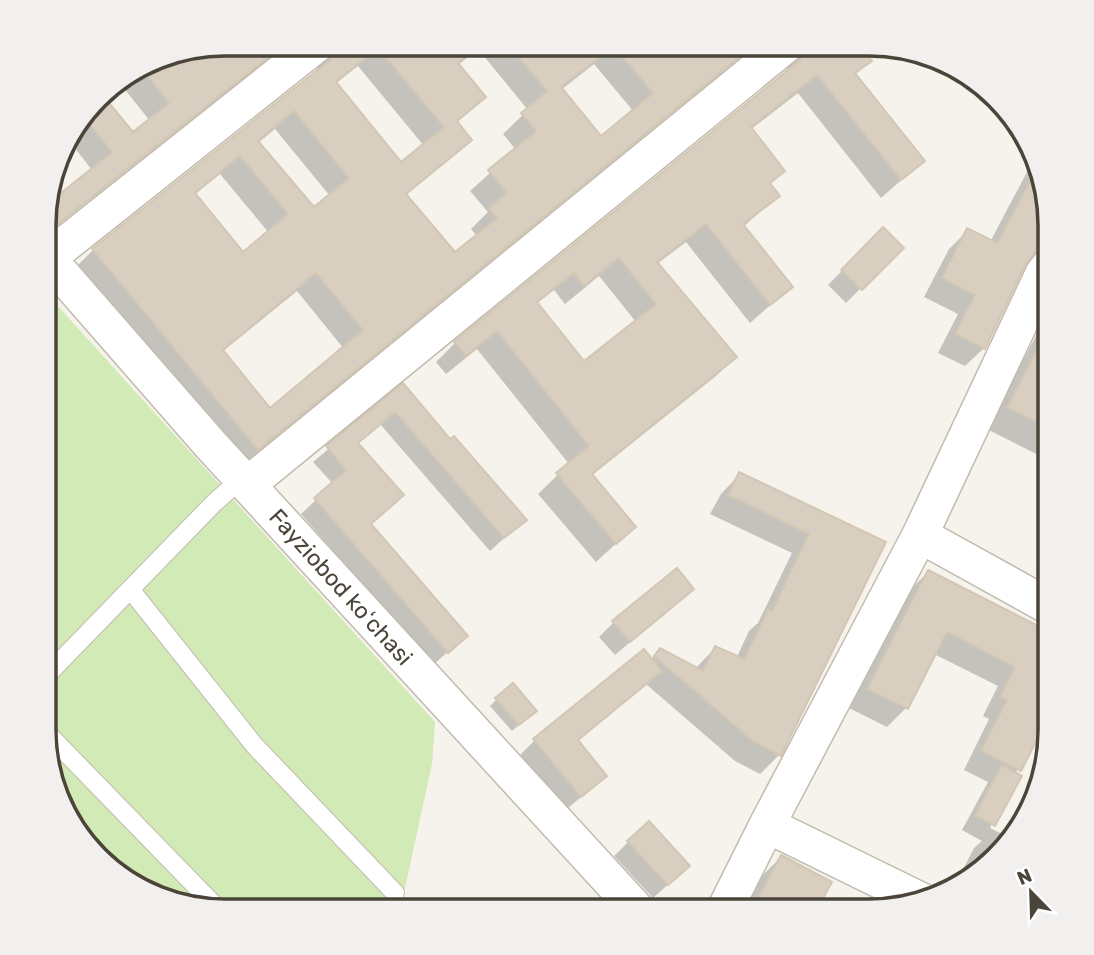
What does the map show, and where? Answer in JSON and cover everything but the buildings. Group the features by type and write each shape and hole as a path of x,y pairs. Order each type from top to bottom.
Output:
{"street":[{"name":"Fayziobod koʻchasi","path":"56,249 302,56"},
{"path":"245,481 772,56"},
{"name":"Fayziobod koʻchasi","path":"56,266 210,444 627,899"},
{"path":"730,899 920,535 1038,285"},
{"path":"920,535 1038,600"},
{"path":"767,825 908,894"}],"lane":[{"path":"56,666 214,503 245,481"},
{"path":"130,590 254,745 394,893"},
{"path":"56,743 207,898"}],"green space":[{"path":"56,304 435,722 432,764 403,899 214,899 192,896 150,882 131,871 98,842 84,824 69,795 59,763 56,741"}]}
